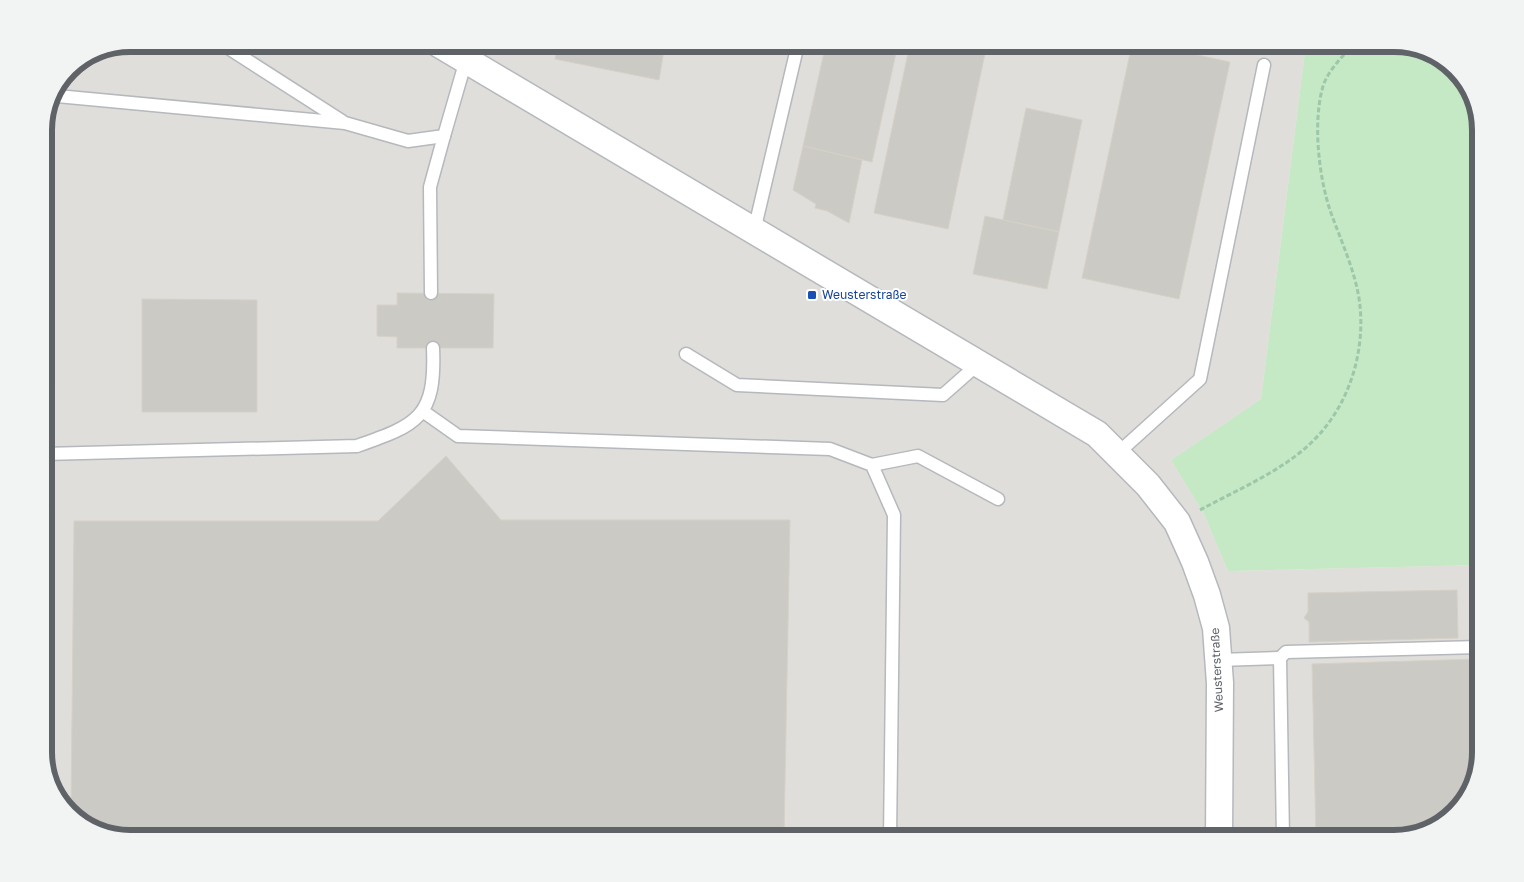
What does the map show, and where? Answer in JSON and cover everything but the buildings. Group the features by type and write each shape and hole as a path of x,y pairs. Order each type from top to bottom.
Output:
{"street":[{"name":"Weusterstraße","path":"452,52 977,365 1097,434 1118,453 1148,485 1177,522 1195,562 1216,628 1219,660 1219,830"}],"lane":[{"path":"235,52 344,122"},
{"path":"754,232 796,52"},
{"path":"431,294 430,188 466,60"},
{"path":"1118,453 1200,379 1264,66"},
{"path":"61,96 344,122 408,140 444,136"},
{"path":"53,454 357,446 400,431 424,412 434,374 433,348"},
{"path":"686,354 737,385 944,395 977,365"},
{"path":"424,412 458,436 830,449 872,465 918,456 998,499"},
{"path":"872,465 894,515 890,830"},
{"path":"1219,660 1280,658 1286,652 1472,647"},
{"path":"1280,658 1283,830"}],"path":[{"path":"1177,522 1281,466 1304,449 1323,431 1338,409 1350,384 1358,356 1362,324 1357,289 1345,248 1330,212 1322,179 1318,117 1322,89 1331,70 1347,52"}],"shaded area":[{"path":"130,52 1305,52 1261,399 1171,460 1204,514 1228,571 1472,565 1472,752 1466,782 1449,807 1424,824 1394,830 130,830 100,824 75,807 63,791 55,772 53,757 53,125 55,110 69,83 79,72 100,58"}],"green space":[{"path":"1305,52 1394,52 1424,58 1449,75 1461,91 1470,115 1471,125 1472,565 1228,571 1204,514 1171,460 1261,399"}],"place":[{"name":"Weusterstraße","path":"812,295"}]}
